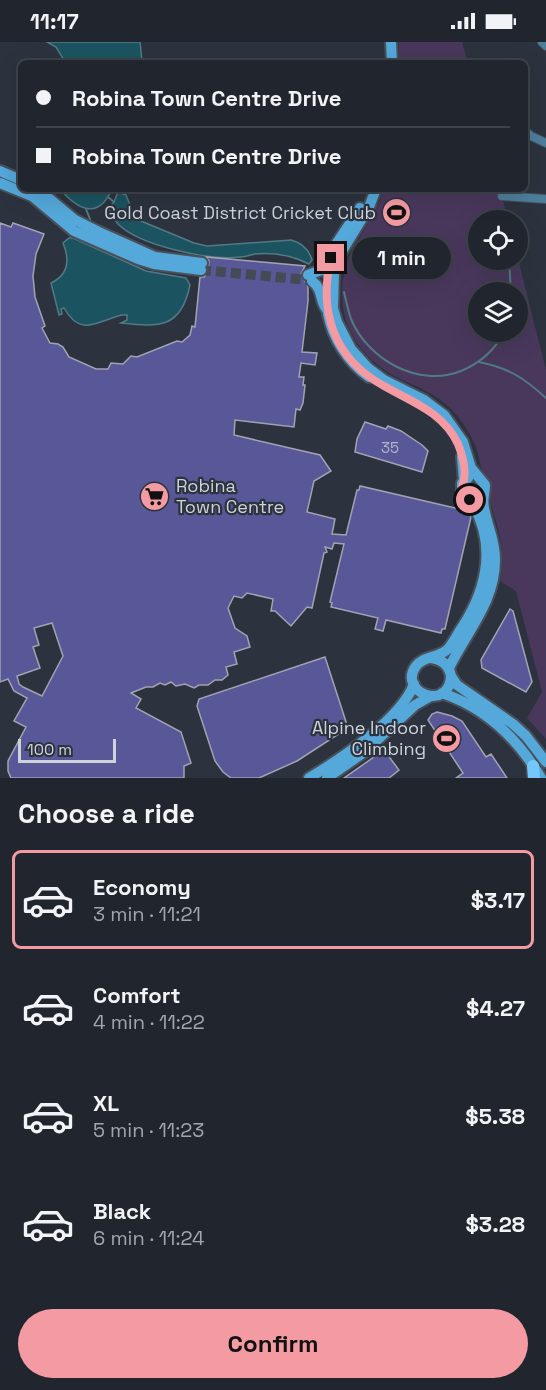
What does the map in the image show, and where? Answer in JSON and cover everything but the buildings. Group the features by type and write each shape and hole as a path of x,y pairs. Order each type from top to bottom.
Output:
{"street":[{"path":"384,42 385,60"},
{"path":"391,42 392,60"},
{"path":"542,42 546,46"},
{"path":"528,134 546,143"},
{"path":"0,171 18,179"},
{"path":"0,183 18,190"},
{"path":"22,192 32,196 74,231 138,259 154,264 201,267 155,257 108,236 75,220 42,192"},
{"path":"327,309 329,277 339,240 368,192"},
{"path":"327,778 370,747 415,705 442,693 449,686 450,672 484,608 493,584 495,552 482,496 485,485 471,468 464,442 444,415 424,400 380,377 356,357 337,322 329,277 369,207 375,192"},
{"path":"502,196 546,199"},
{"path":"329,277 309,279 320,289 335,336 356,368 378,383 426,408 448,430 460,451 464,481"},
{"path":"431,696 420,693 414,684 412,675 416,666 425,659 440,655 451,645 476,604 485,579 485,540 475,507 462,493 461,486 470,477 477,477"},
{"path":"470,500 477,500 482,496"},
{"path":"430,658 441,660 457,684 513,724 526,736 546,762"},
{"path":"309,778 346,755 377,729 407,699 414,684"},
{"path":"442,693 467,704 493,721 520,746 533,772 541,778"}],"shaded area":[{"path":"399,42 462,42 467,60 399,60"},
{"path":"383,192 501,192 505,210 468,210 468,270 521,270 524,282 468,282 468,342 528,342 528,299 546,370 546,739 527,718 542,692 516,591 500,581 501,545 491,506 491,489 483,473 474,442 462,422 445,404 427,391 383,369 358,344 349,329 344,313 343,277 348,258"}],"water":[{"path":"47,42 140,42 142,60 64,60 56,47"},
{"path":"63,192 110,192 100,205 94,208 80,206"},
{"path":"118,192 126,195 134,215 141,221 194,243 207,246 291,240 304,247 312,260 309,264 276,254 212,257 159,245 128,232 117,222 108,208 114,202"},
{"path":"69,238 146,271 186,278 190,285 181,310 166,322 147,325 121,323 127,320 127,315 83,325 70,317 64,308 61,309 62,314 59,315 51,283 61,276 66,266 63,243"}],"waterway":[{"path":"108,197 114,202"},
{"path":"86,209 90,219"},
{"path":"510,270 510,282"},
{"path":"344,292 351,319 369,347 382,358 412,373 428,376 461,371 486,355 498,342"},
{"path":"479,362 499,367 516,375 546,398"}],"tunnel":[{"path":"201,270 308,280"}],"place":[{"name":"Gold Coast District Cricket Club","path":"397,213"},
{"name":"Robina Town Centre","path":"155,496"},
{"name":"Alpine Indoor Climbing","path":"447,738"}],"route":[{"path":"331,258 326,282 327,309 333,332 356,368 378,383 426,408 451,433 458,444 463,463 462,493 470,500"}]}
